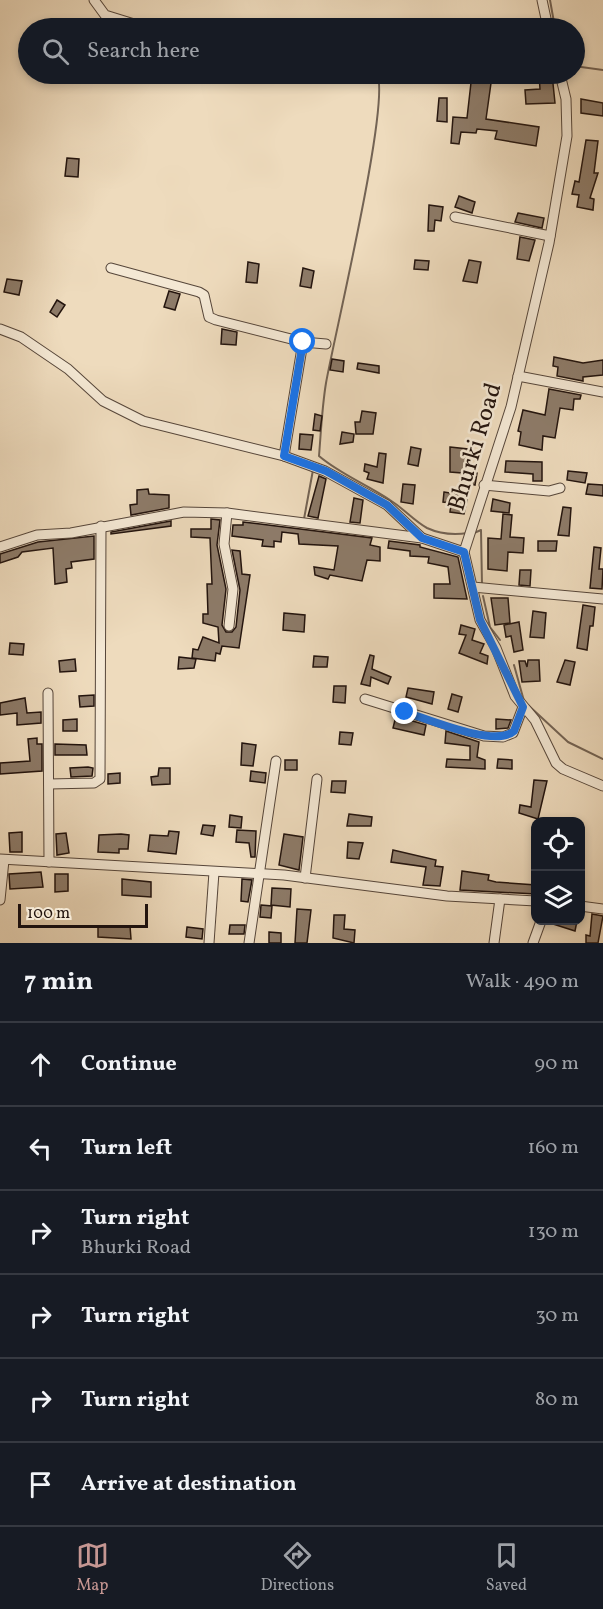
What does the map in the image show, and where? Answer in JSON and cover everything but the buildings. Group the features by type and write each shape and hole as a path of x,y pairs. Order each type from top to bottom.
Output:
{"street":[{"path":"94,0 105,15 115,18"},
{"path":"542,0 546,18"},
{"name":"Bhurki Road","path":"466,547 484,485 511,407 550,236 567,136 566,99 562,84"},
{"path":"455,217 550,236"},
{"path":"111,268 199,292 204,295 209,317 216,320 303,342 326,344"},
{"path":"0,329 21,338 68,369 103,401 143,421 284,456 326,471 387,505 422,538"},
{"path":"284,456 303,342"},
{"path":"518,376 603,392"},
{"path":"484,485 549,491 560,488"},
{"path":"0,548 37,535 71,532 184,512 227,513 422,538 466,547 480,620 523,707 535,720 556,763 562,769 603,786"},
{"path":"227,513 224,544 233,589 229,626"},
{"path":"49,784 94,783 100,779 101,526"},
{"path":"473,587 603,599"},
{"path":"48,693 49,862"},
{"path":"365,699 484,736 503,737 513,733 523,707"},
{"path":"249,943 276,760"},
{"path":"304,878 317,779"},
{"path":"0,900 2,860 258,874 447,896 531,901"},
{"path":"209,943 214,872"},
{"path":"494,943 500,899"},
{"path":"585,907 603,909"},
{"path":"534,943 541,925"}],"waterway":[{"path":"550,0 553,18"},
{"path":"585,68 603,70"},
{"path":"378,84 376,127 369,172 326,383 319,456 390,500 427,528 448,534 468,533"},
{"path":"304,519 313,470"},
{"path":"474,533 481,530 482,585"},
{"path":"483,596 490,627 500,640"},
{"path":"514,665 524,701"},
{"path":"528,705 568,742 603,759"}],"route":[{"path":"303,342 284,456 326,471 387,505 422,538 464,552 480,620 496,648 515,696 523,707 513,733 503,737 484,736 405,712"}]}
